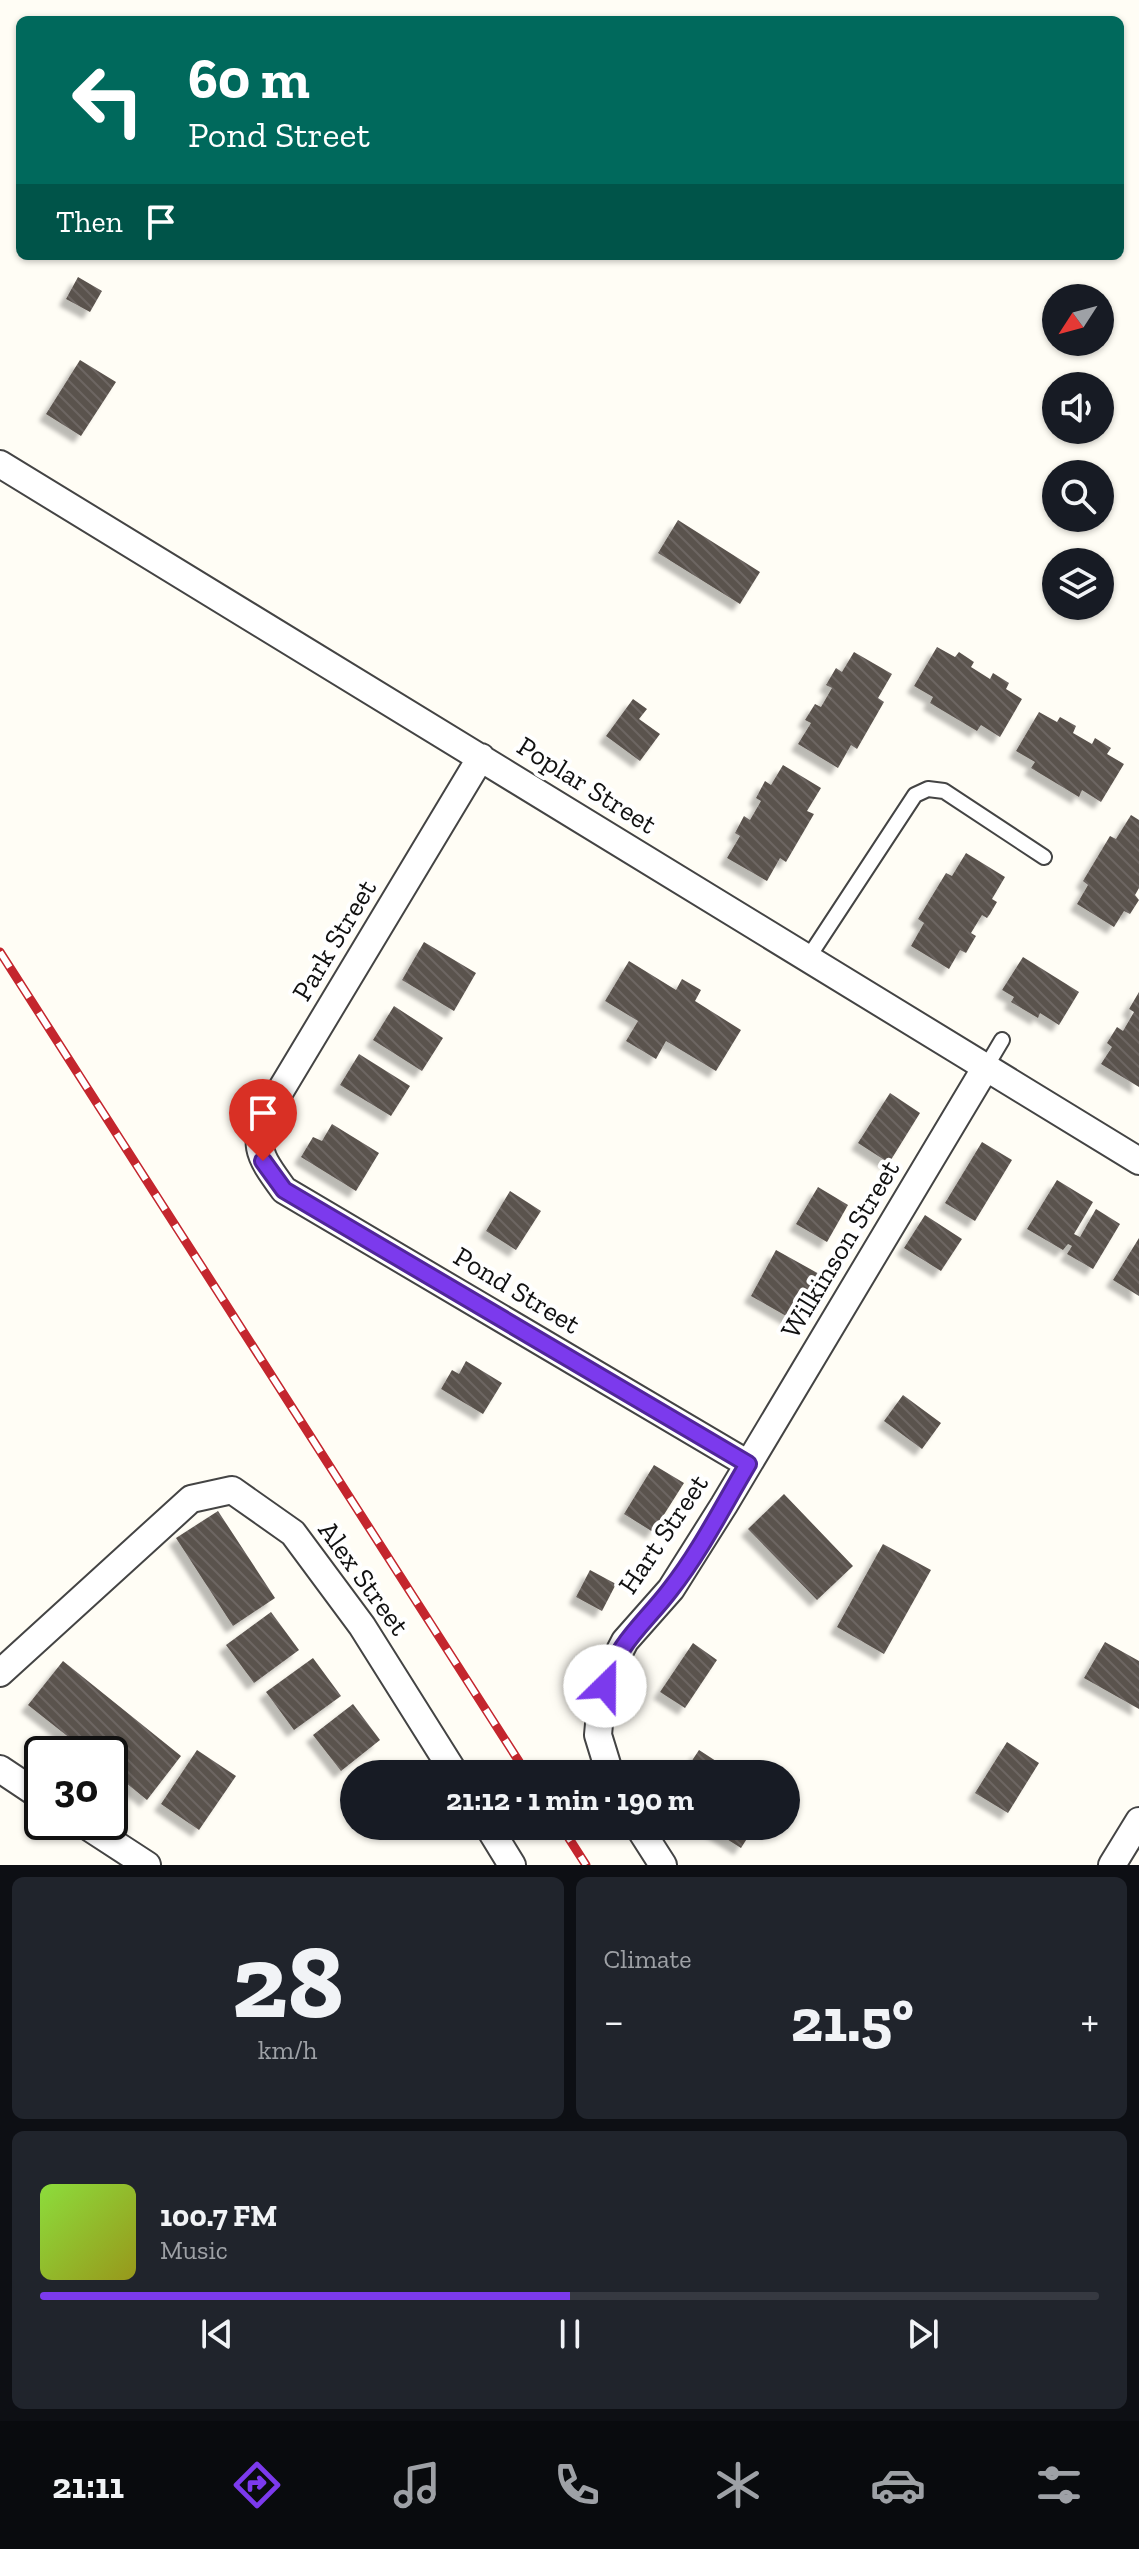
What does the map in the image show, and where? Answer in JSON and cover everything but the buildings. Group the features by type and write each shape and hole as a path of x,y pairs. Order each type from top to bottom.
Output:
{"street":[{"name":"Poplar Street","path":"0,464 1139,1161"},
{"name":"Park Street","path":"263,1161 259,1130 266,1116 481,757"},
{"name":"Wilkinson Street","path":"748,1464 986,1067"},
{"name":"Pond Street","path":"263,1161 284,1190 748,1464"},
{"name":"Hart Street","path":"606,1760 598,1735 601,1702 610,1670 625,1641 671,1589 748,1464"},
{"name":"Alex Street","path":"0,1673 191,1499 232,1490 293,1533 362,1626 446,1760"},
{"path":"0,1769 24,1785"},
{"path":"1112,1865 1139,1821"},
{"path":"109,1840 147,1865"},
{"path":"497,1840 512,1865"},
{"path":"647,1840 663,1865"}],"lane":[{"path":"808,958 915,795 928,789 944,791 1044,857"},
{"path":"986,1067 1002,1040"}],"railway":[{"path":"0,952 518,1760"},
{"path":"570,1840 586,1865"}],"route":[{"path":"263,1161 284,1190 748,1464 671,1589 625,1641 605,1686"}]}
